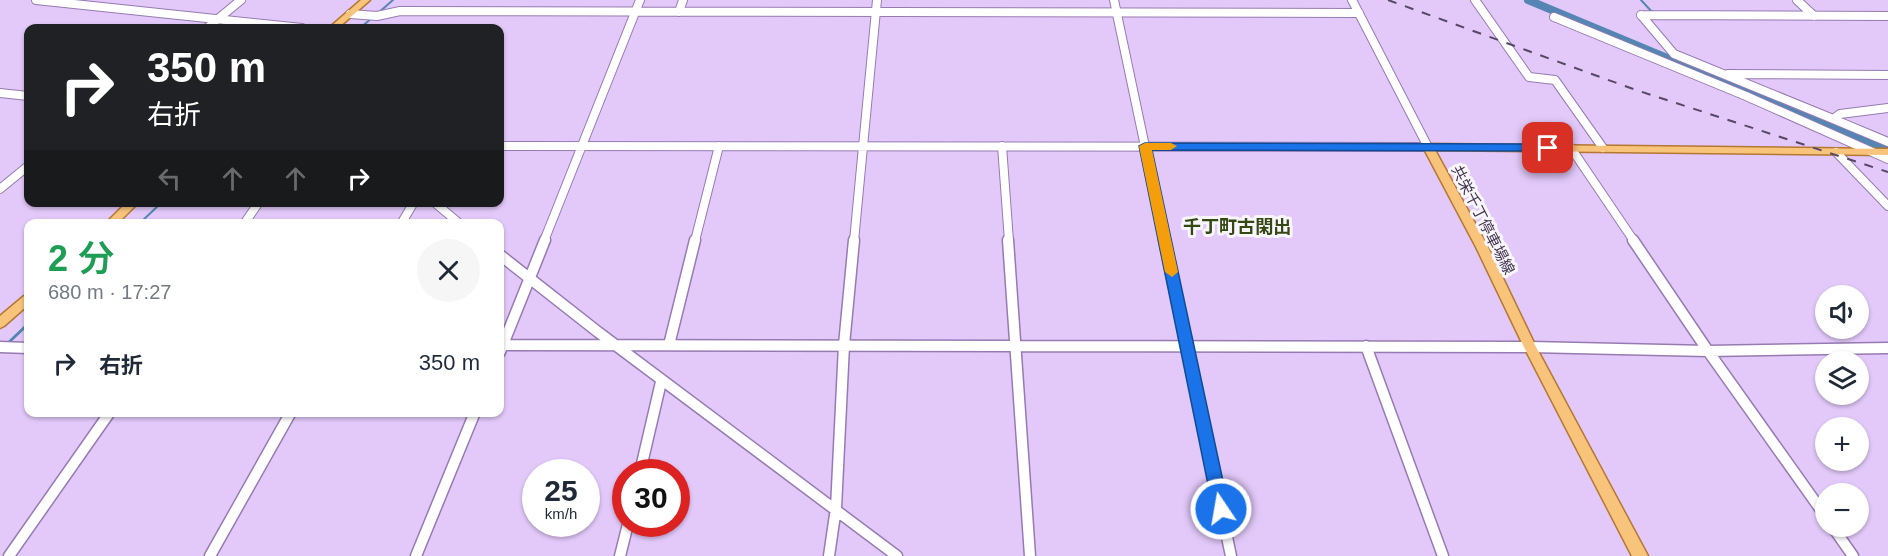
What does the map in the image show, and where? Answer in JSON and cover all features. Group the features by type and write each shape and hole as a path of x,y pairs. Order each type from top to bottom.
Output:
{"main road":[{"path":"338,24 366,0"},
{"name":"共栄千丁停車場線","path":"1640,556 1530,347 1482,247 1428,147 1882,153"},
{"path":"115,219 129,207"},
{"path":"1,321 24,302"}],"street":[{"path":"36,0 266,24"},
{"path":"213,24 241,0"},
{"path":"504,337 640,0"},
{"path":"679,12 683,0"},
{"path":"829,556 836,508 844,345 877,0"},
{"path":"1114,0 1231,556"},
{"path":"504,146 1428,147 1352,0"},
{"path":"1475,0 1529,77 1555,80 1603,148"},
{"path":"1797,0 1814,16"},
{"path":"350,14 373,16 400,11 1359,13"},
{"path":"1888,23 1884,16 1641,15 1674,54 1888,142"},
{"path":"1554,17 1882,153 1888,159"},
{"path":"1723,74 1888,75"},
{"path":"0,93 24,96"},
{"path":"1833,119 1840,114 1888,108"},
{"path":"669,345 719,146"},
{"path":"1002,146 1030,556"},
{"path":"1571,148 1708,351 1815,502"},
{"path":"1836,152 1888,206"},
{"path":"0,189 24,169"},
{"path":"441,207 454,219"},
{"path":"504,258 661,382 836,508 897,556"},
{"path":"504,347 613,344 1366,346 1708,351 1888,348"},
{"path":"1366,346 1443,556"},
{"path":"0,347 24,348"},
{"path":"643,459 661,382"},
{"path":"9,556 106,417"},
{"path":"210,556 288,417"},
{"path":"416,556 473,417"},
{"path":"620,556 625,537"},
{"path":"1840,537 1853,556"}],"waterway":[{"path":"377,14 393,0"},
{"path":"1528,0 1888,150"},
{"path":"1641,0 1653,13"},
{"path":"365,24 372,18"},
{"path":"144,219 157,207"},
{"path":"6,345 24,328"}],"railway":[{"path":"1388,0 1636,90 1888,172"}],"slow traffic":[{"path":"1171,146 1145,146 1172,272"}],"district":[{"name":"千丁町古閑出","path":"1237,227"}],"route":[{"path":"1221,509 1145,146 1548,148"}]}
